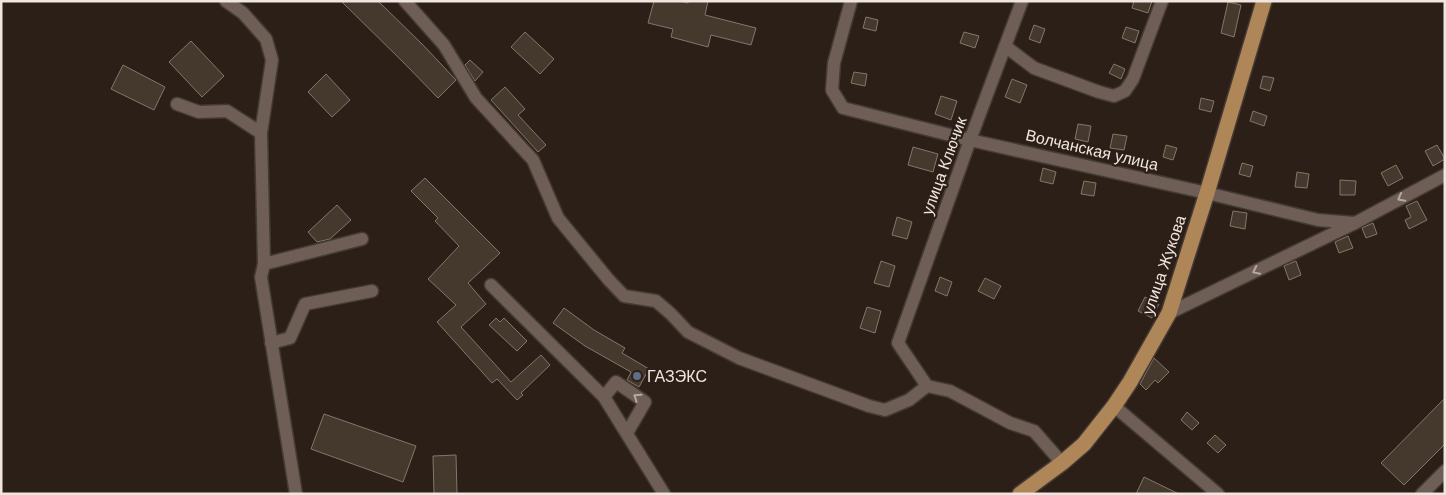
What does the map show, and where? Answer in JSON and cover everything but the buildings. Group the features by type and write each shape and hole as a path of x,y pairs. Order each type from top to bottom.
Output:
{"main road":[{"name":"улица Жукова","path":"1020,494 1084,444 1130,382 1169,313 1264,1"}],"street":[{"path":"226,1 242,13 266,39 272,60 261,133 264,264 261,277 296,494"},
{"path":"404,1 444,45 476,98 533,160 558,218 624,296 656,301 688,332 739,358 869,406 885,410 909,400 927,386 950,391 1010,423 1034,431 1062,463"},
{"name":"Волчанская улица","path":"851,1 834,63 832,90 843,108 970,140 1318,220 1355,223"},
{"name":"улица Ключик","path":"927,386 898,343 970,140 1022,1"},
{"path":"1005,46 1034,68 1114,96 1125,91 1133,79 1162,1"},
{"path":"177,104 199,112 227,112 261,133"},
{"path":"1169,313 1355,223 1445,175"},
{"path":"264,264 362,239"},
{"path":"491,285 604,397 664,494"},
{"path":"271,343 290,338 305,304 372,291"},
{"path":"604,397 616,382 645,402 627,434"},
{"path":"1114,406 1218,494"},
{"path":"1422,494 1445,471"}],"place":[{"name":"ГАЗЭКС","path":"637,376"}]}
